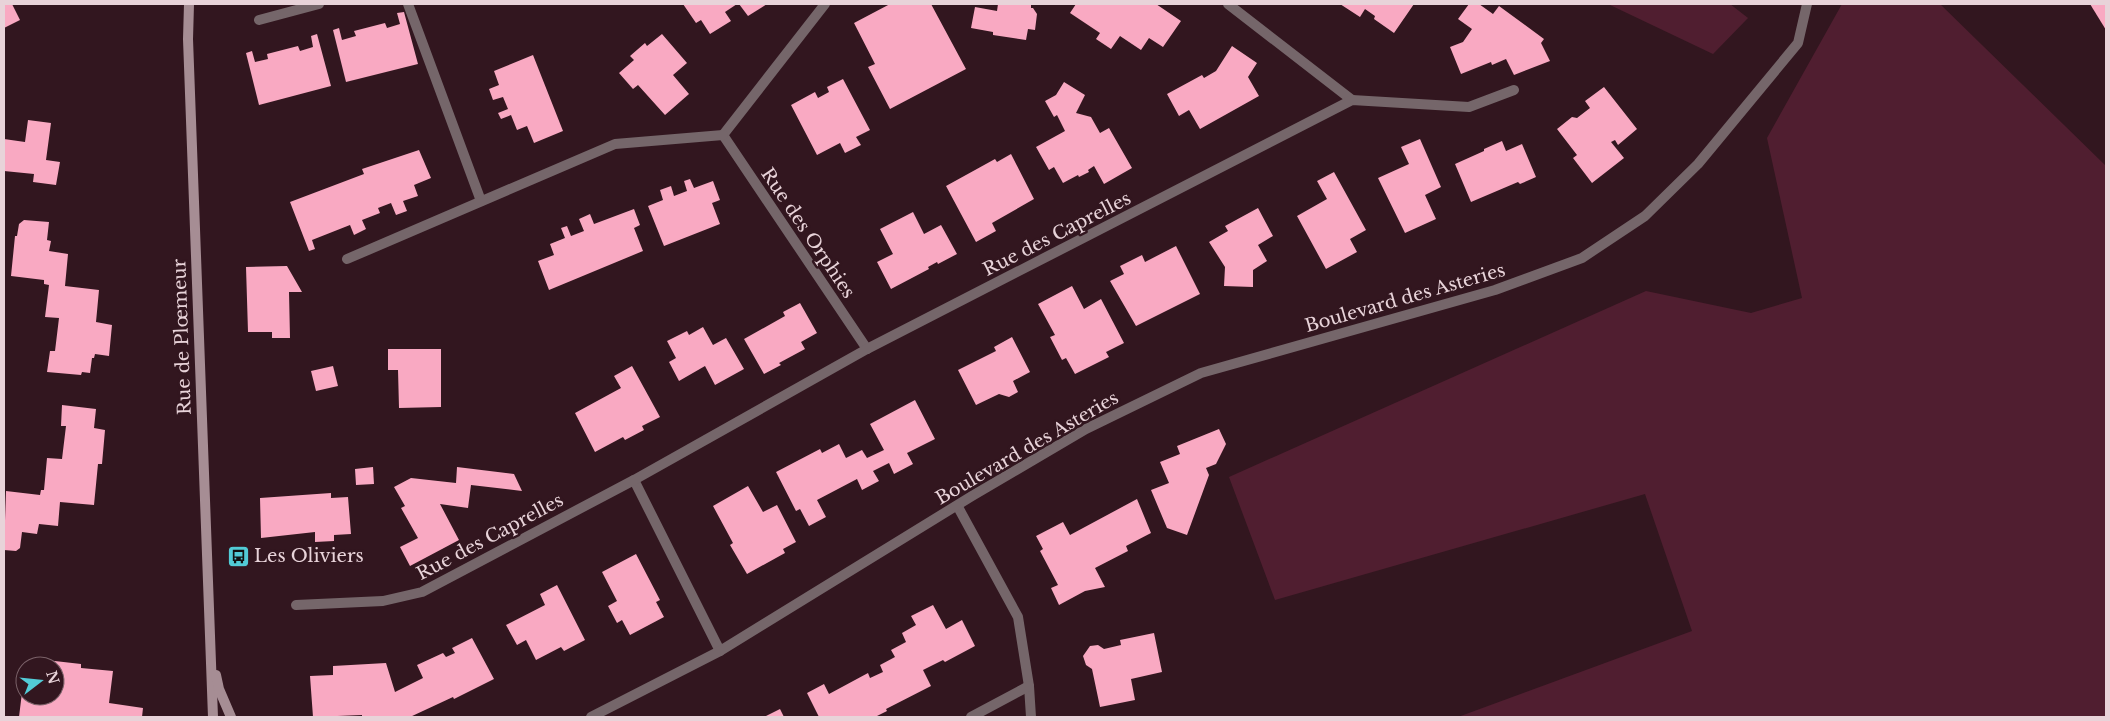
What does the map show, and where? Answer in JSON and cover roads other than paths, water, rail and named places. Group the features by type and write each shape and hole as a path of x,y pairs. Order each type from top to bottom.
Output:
{"main road":[{"name":"Rue de Plœmeur","path":"186,7 213,717"},
{"name":"Rue de Plœmeur","path":"212,660 219,689 231,717"}],"street":[{"path":"259,20 319,4"},
{"path":"408,4 481,201"},
{"path":"346,259 615,144 724,135 825,4"},
{"path":"1228,4 1352,100 1469,107 1514,90"},
{"name":"Boulevard des Asteries","path":"591,717 720,651 1086,429 1201,373 1495,290 1582,258 1645,216 1698,164 1798,43 1807,4"},
{"name":"Rue des Caprelles","path":"296,605 383,601 422,592 634,480 866,348 1352,100"},
{"name":"Rue des Orphies","path":"724,135 866,348"},
{"path":"634,480 720,651"},
{"path":"958,507 1018,617 1029,686 1031,717"},
{"path":"971,717 1029,686"}],"place":[{"name":"Les Oliviers","path":"238,556"}]}
